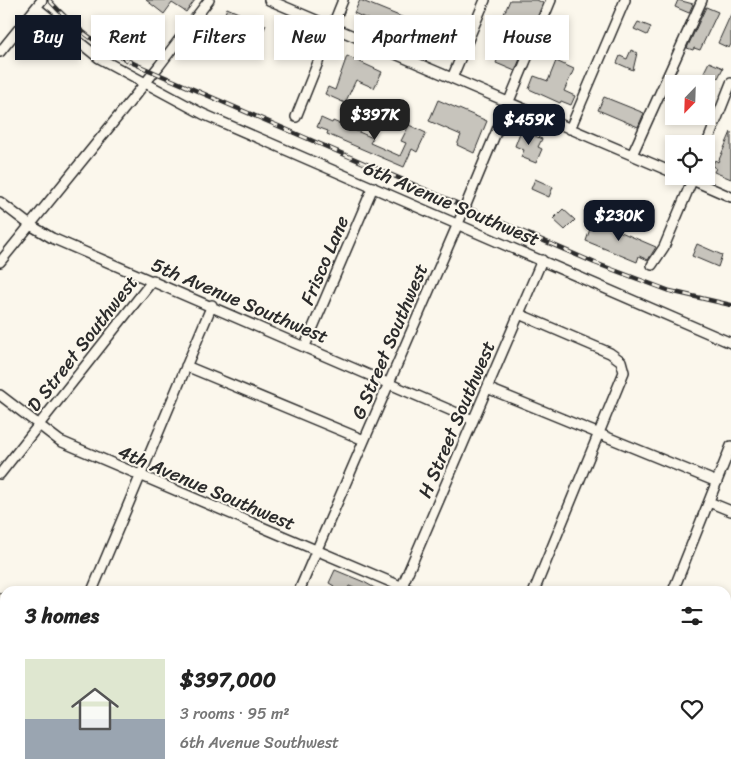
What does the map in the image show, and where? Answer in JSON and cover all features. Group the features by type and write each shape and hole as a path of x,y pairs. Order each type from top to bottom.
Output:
{"street":[{"path":"0,52 42,0"},
{"path":"0,262 145,83 209,0"},
{"path":"269,0 303,15"},
{"path":"336,15 343,0"},
{"path":"452,78 485,0"},
{"name":"G Street Southwest","path":"301,586 551,0"},
{"path":"570,129 624,0"},
{"path":"632,155 702,0"},
{"name":"6th Avenue Southwest","path":"37,8 99,58 203,114 457,222 731,343"},
{"path":"344,32 665,168"},
{"path":"296,117 318,60"},
{"path":"710,135 731,84"},
{"path":"652,266 664,248 691,185"},
{"path":"708,185 731,197"},
{"name":"Frisco Lane","path":"306,346 373,187"},
{"name":"5th Avenue Southwest","path":"0,202 52,238 212,305 473,420"},
{"name":"H Street Southwest","path":"402,586 542,260"},
{"name":"D Street Southwest","path":"0,474 153,280"},
{"path":"94,586 212,305"},
{"path":"519,314 610,353 621,361 624,372 536,586"},
{"path":"186,366 364,440"},
{"path":"487,388 717,482"},
{"name":"4th Avenue Southwest","path":"0,395 60,441 394,586"},
{"path":"675,586 731,446"},
{"path":"709,502 731,511"}],"building":[{"path":"146,0 195,0 186,12 172,3 164,14"},
{"path":"360,0 397,15 358,15 354,13"},
{"path":"510,0 537,0 543,3 538,15 504,15"},
{"path":"678,0 693,4 689,13 675,7"},
{"path":"706,7 718,12 700,50 687,48"},
{"path":"227,8 243,15 224,15"},
{"path":"731,14 731,44 729,48 718,43"},
{"path":"638,22 651,27 647,35 634,29"},
{"path":"631,50 637,53 633,70 617,63 620,56 627,59"},
{"path":"347,56 382,72 374,88 356,80 345,103 325,94 328,87 335,90"},
{"path":"497,60 520,60 515,71 496,63"},
{"path":"556,61 574,69 564,91 575,96 571,105 561,101 560,103 529,89 534,76 548,81"},
{"path":"709,62 723,68 718,78 715,75 704,72"},
{"path":"604,97 644,113 638,127 598,110"},
{"path":"438,100 487,121 474,153 457,145 461,135 429,121"},
{"path":"321,118 332,123 333,121 373,138 370,143 400,156 406,143 401,141 409,125 426,133 417,152 412,149 404,167 327,134 328,131 317,127"},
{"path":"521,130 542,139 538,147 542,149 536,163 521,157 524,150 515,146"},
{"path":"731,132 731,179 715,172 715,160 718,162"},
{"path":"535,179 553,187 549,197 531,189"},
{"path":"563,209 575,220 565,230 553,219"},
{"path":"593,220 656,247 648,260 639,256 637,262 586,241"},
{"path":"697,244 722,255 718,267 692,256"},
{"path":"335,570 371,586 334,586 329,583"}],"railway":[{"path":"49,0 68,20 89,36 135,64 595,263 670,291 731,305"}]}
